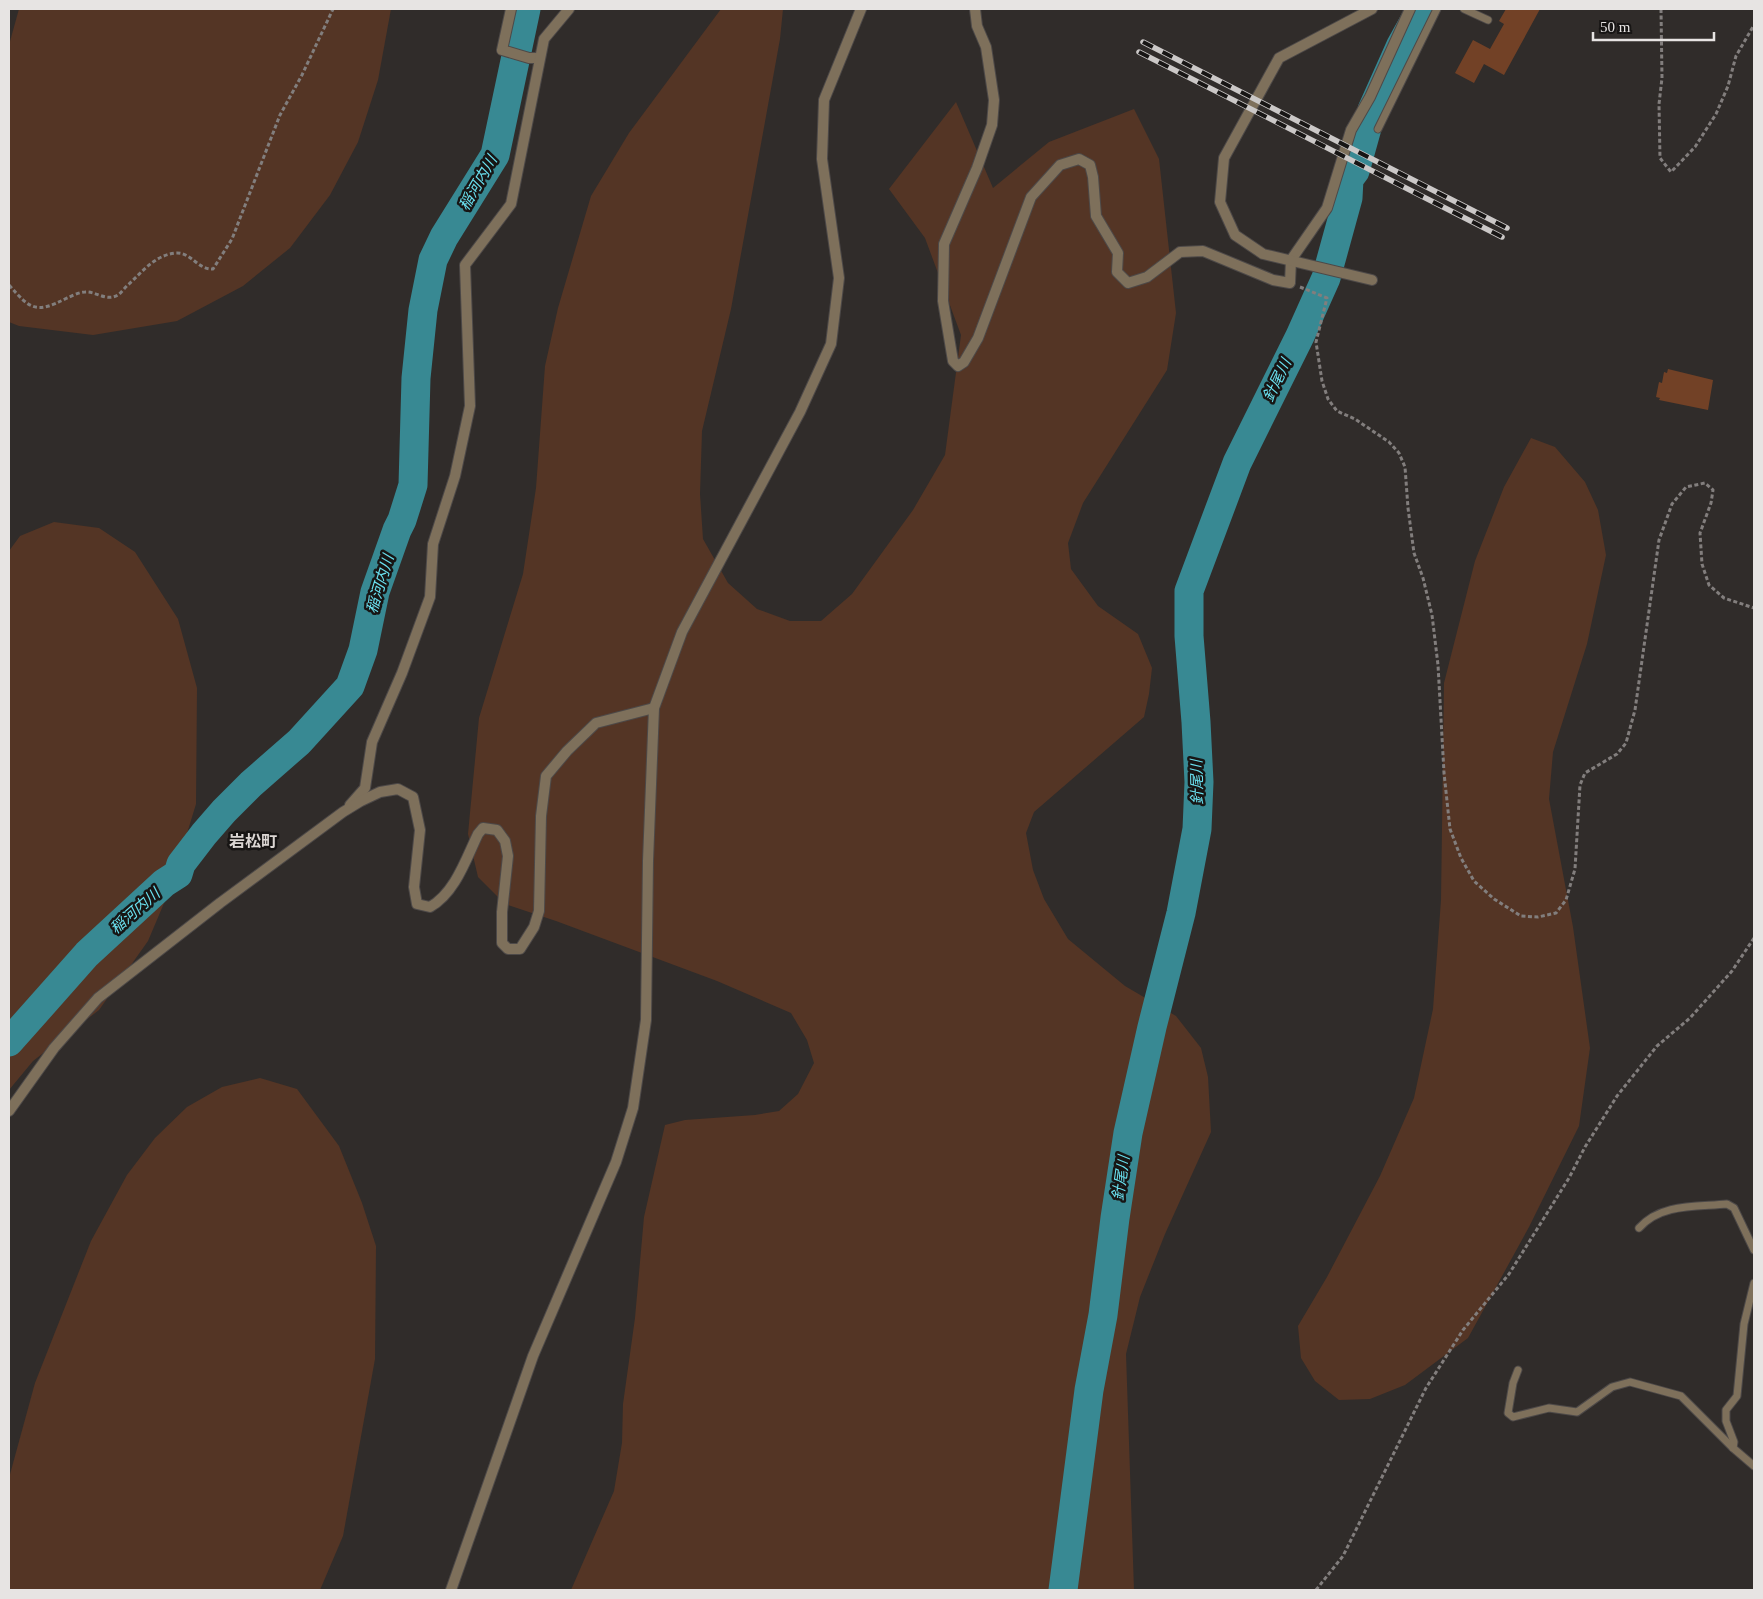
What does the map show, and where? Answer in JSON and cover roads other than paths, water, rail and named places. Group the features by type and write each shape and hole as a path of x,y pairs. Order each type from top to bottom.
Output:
{"street":[{"path":"511,9 502,50 534,58"},
{"path":"343,812 365,788 372,742 402,672 430,596 433,544 454,476 470,406 465,265 511,204 534,58 544,38 569,9"},
{"path":"452,1590 533,1356 616,1162 633,1108 646,1020 648,861 654,708 682,632 800,412 830,344 839,278 822,159 824,100 861,9"},
{"path":"974,9 986,47 994,100 992,125 980,160 944,244 943,301 953,361 958,366 964,362 978,338 1031,196 1060,165 1079,159 1090,164 1096,216 1118,253 1117,272 1128,283 1147,277 1180,252 1203,251 1273,280 1290,283 1295,261 1326,208 1351,130 1370,97 1410,9"},
{"path":"1372,9 1279,58 1224,158 1220,202 1235,235 1263,254 1372,280"},
{"path":"9,1111 54,1048 98,998 220,903 343,812 380,792 398,789 413,797 420,830 414,887 417,904 430,907 440,902 457,877 478,834 483,828 496,830 505,841 508,856 502,912 502,943 508,949 520,949 534,927 539,911 542,816 546,776 596,723 654,708"}],"lane":[{"path":"1378,130 1437,9"},
{"path":"1464,9 1488,20"},
{"path":"1639,1228 1647,1219 1669,1209 1727,1204 1734,1208 1754,1250"},
{"path":"1733,1448 1734,1442 1726,1421 1726,1410 1737,1396 1744,1324 1754,1283"},
{"path":"1518,1370 1513,1383 1508,1413 1513,1418 1549,1408 1577,1412 1612,1387 1630,1382 1681,1396 1733,1448 1754,1466"}],"waterway":[{"name":"稲河内川","path":"9,1042 87,954 164,883 178,874 181,864 224,811 251,784 299,742 350,686 363,650 375,592 413,485 416,378 423,310 433,260 444,237 495,155 526,9"},
{"name":"針尾川","path":"1063,1590 1089,1390 1103,1315 1128,1133 1181,913 1197,829 1199,782 1189,636 1189,591 1237,463 1300,336 1326,278 1348,198 1349,179 1355,171 1372,110 1401,45 1421,9"}],"railway":[{"path":"1143,42 1507,228"},
{"path":"1139,52 1502,237"}],"district":[{"name":"岩松町","path":"253,841"}]}
